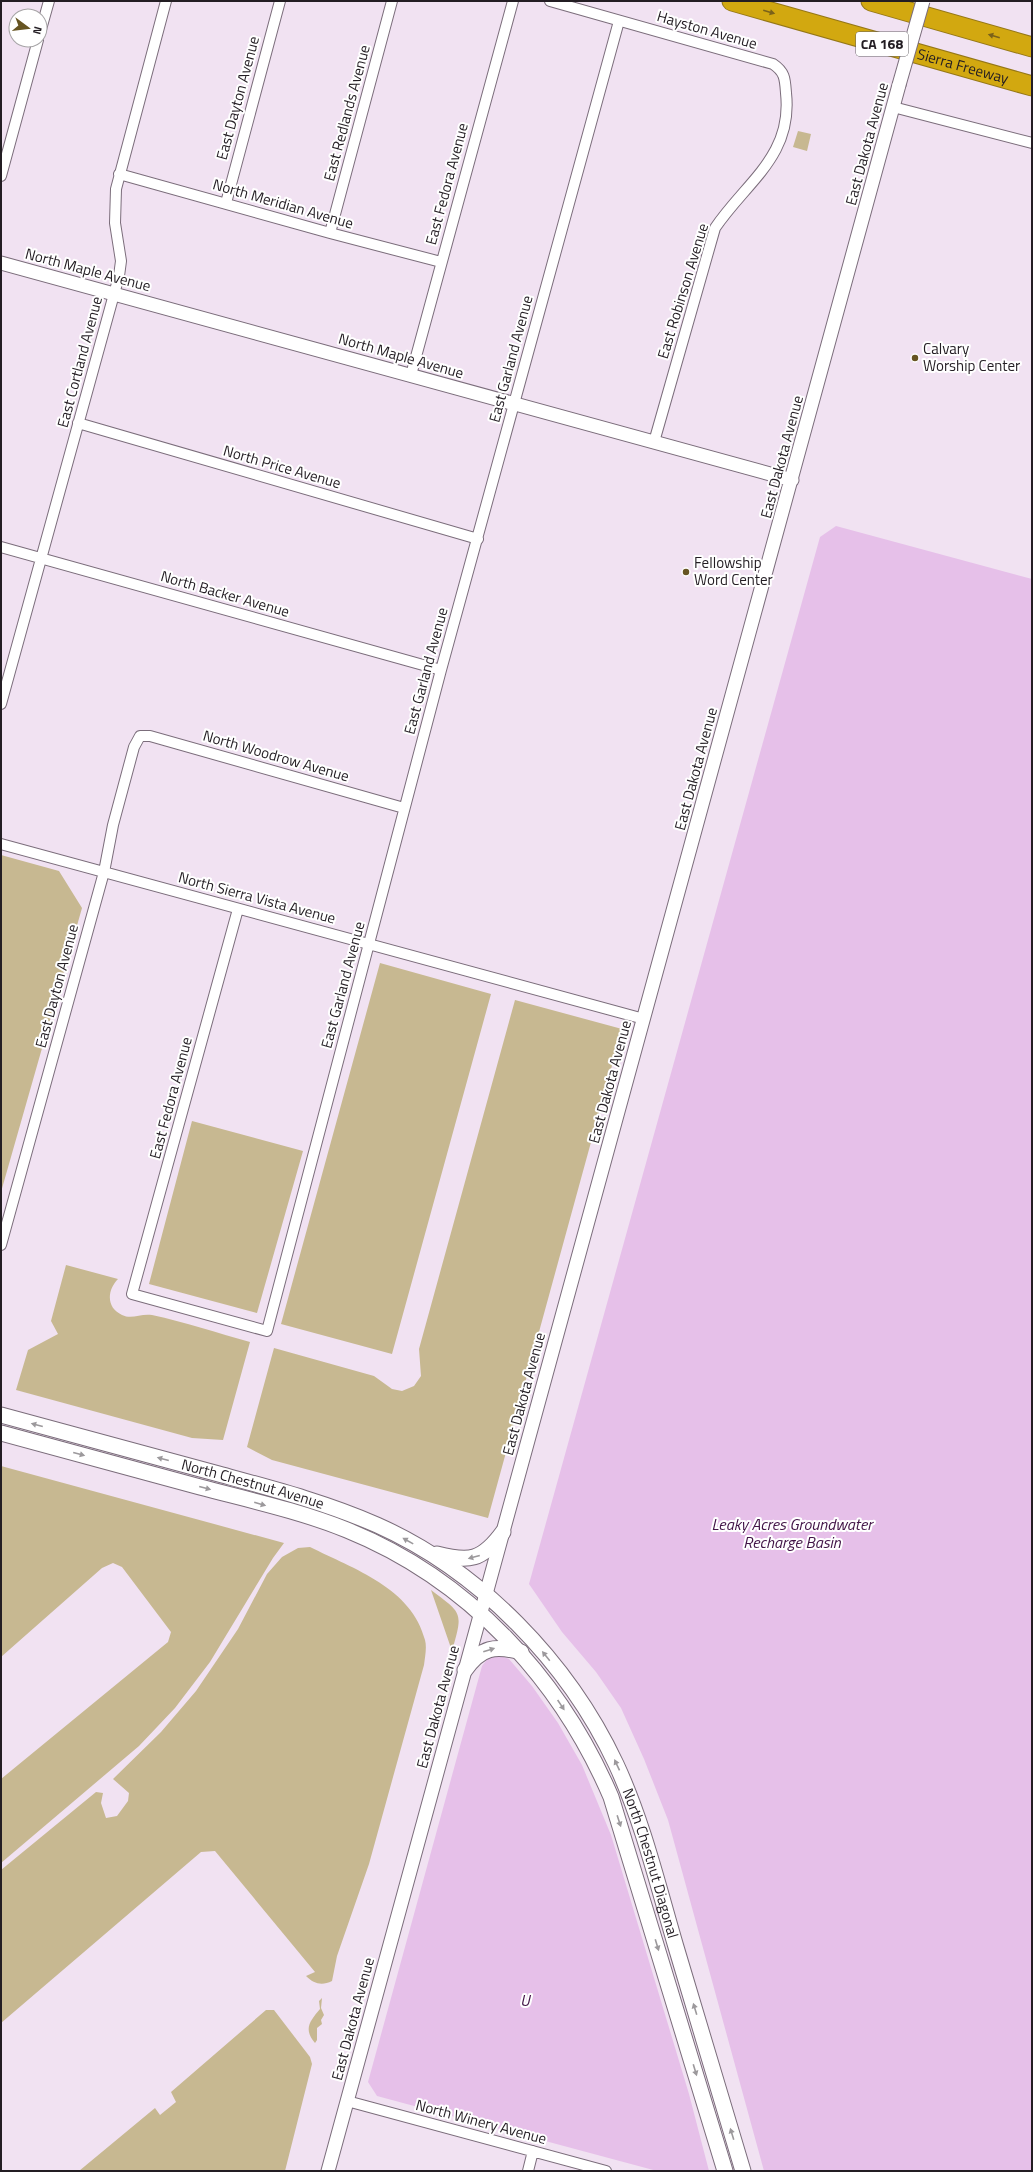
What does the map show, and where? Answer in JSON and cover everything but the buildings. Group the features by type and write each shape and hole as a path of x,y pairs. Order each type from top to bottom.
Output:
{"highway":[{"name":"Sierra Freeway","path":"732,1 1032,86"},
{"name":"CA 168","path":"871,1 1032,47"}],"main road":[{"name":"North Chestnut Avenue","path":"1,1415 227,1477 343,1511 380,1526 428,1552 486,1595"},
{"name":"North Chestnut Avenue","path":"1,1433 311,1518 363,1537 395,1553 430,1574 481,1613"},
{"path":"223,1493 227,1477"},
{"path":"428,1552 460,1559 475,1558 483,1554 503,1532"},
{"name":"North Chestnut Diagonal","path":"486,1595 524,1630 553,1665 585,1709 617,1765 640,1827 743,2171"},
{"name":"North Chestnut Diagonal","path":"481,1613 520,1652 548,1685 585,1743 611,1797 725,2171"},
{"path":"465,1670 476,1656 494,1648 505,1648 520,1652"}],"street":[{"name":"East Cortland Avenue","path":"1,704 114,294 121,262 114,206 118,174 166,1"},
{"name":"East Dayton Avenue","path":"226,204 280,1"},
{"name":"East Redlands Avenue","path":"330,233 392,1"},
{"name":"East Fedora Avenue","path":"412,375 441,262 513,1"},
{"name":"Hayston Avenue","path":"550,1 773,64 783,73"},
{"name":"East Dakota Avenue","path":"328,2171 923,1"},
{"name":"East Garland Avenue","path":"267,1331 370,945 404,808 441,670 619,21"},
{"path":"1,176 36,48"},
{"name":"East Robinson Avenue","path":"654,442 715,228 734,202 768,165 783,136 786,120 787,98 783,73"},
{"path":"893,107 1032,143"},
{"name":"North Meridian Avenue","path":"118,174 441,262"},
{"name":"North Maple Avenue","path":"1,263 412,375 514,405 792,480"},
{"name":"North Price Avenue","path":"78,423 478,539"},
{"name":"North Backer Avenue","path":"1,547 441,670"},
{"name":"East Dayton Avenue","path":"1,1245 104,872 113,825 134,747 140,736"},
{"name":"North Woodrow Avenue","path":"140,736 150,736 404,808"},
{"name":"North Sierra Vista Avenue","path":"1,844 644,1020"},
{"name":"East Fedora Avenue","path":"238,909 132,1294 267,1331"},
{"name":"North Winery Avenue","path":"347,2101 606,2171"},
{"path":"528,2171 533,2151"}],"shaded area":[{"path":"798,131 811,134 807,151 793,147"},
{"path":"1,855 59,871 82,908 1,1192"},
{"path":"380,963 491,994 392,1354 281,1324"},
{"path":"515,1000 622,1029 488,1518 272,1460 247,1447 274,1348 374,1376 392,1389 402,1391 414,1386 421,1376 419,1349"},
{"path":"192,1121 303,1151 257,1313 149,1284"},
{"path":"66,1265 118,1279 114,1283 110,1293 110,1298 113,1308 122,1315 133,1317 152,1315 250,1342 223,1440 192,1438 16,1390 28,1350 58,1334 51,1321"},
{"path":"1,1466 284,1543 273,1558 210,1662 175,1708 139,1746 1,1863 1,1779 168,1642 171,1632 122,1567 113,1563 102,1568 1,1657"},
{"path":"310,1547 362,1572 395,1594 408,1607 418,1622 426,1646 424,1665 369,1864 337,1956 332,1981 321,1984 312,1981 306,1976 315,1972 215,1851 201,1852 1,2023 1,1870 96,1792 103,1793 101,1803 106,1818 117,1816 128,1801 129,1793 113,1779 161,1732 196,1691 238,1629 267,1574 282,1557 298,1548"},
{"path":"431,1590 449,1604 458,1615 458,1628 452,1651"},
{"path":"322,1998 321,2008 324,2015 321,2020 322,2024 317,2028 317,2040 315,2043 309,2033 309,2025 313,2017 320,2009 319,2001"},
{"path":"266,2010 274,2010 310,2057 312,2064 285,2171 79,2171 155,2108 160,2115 176,2102 171,2092"}],"water":[{"name":"Leaky Acres Groundwater Recharge Basin","path":"836,526 1032,579 1032,2171 764,2171 668,1820 644,1759 621,1708 596,1672 562,1632 529,1584 820,537"},
{"name":"U","path":"499,1655 509,1659 532,1686 558,1723 582,1765 611,1835 689,2094 709,2171 657,2171 377,2096 368,2082 482,1666 489,1657"}],"place":[{"name":"Calvary Worship Center","path":"915,358"},
{"name":"Fellowship Word Center","path":"686,572"}]}
